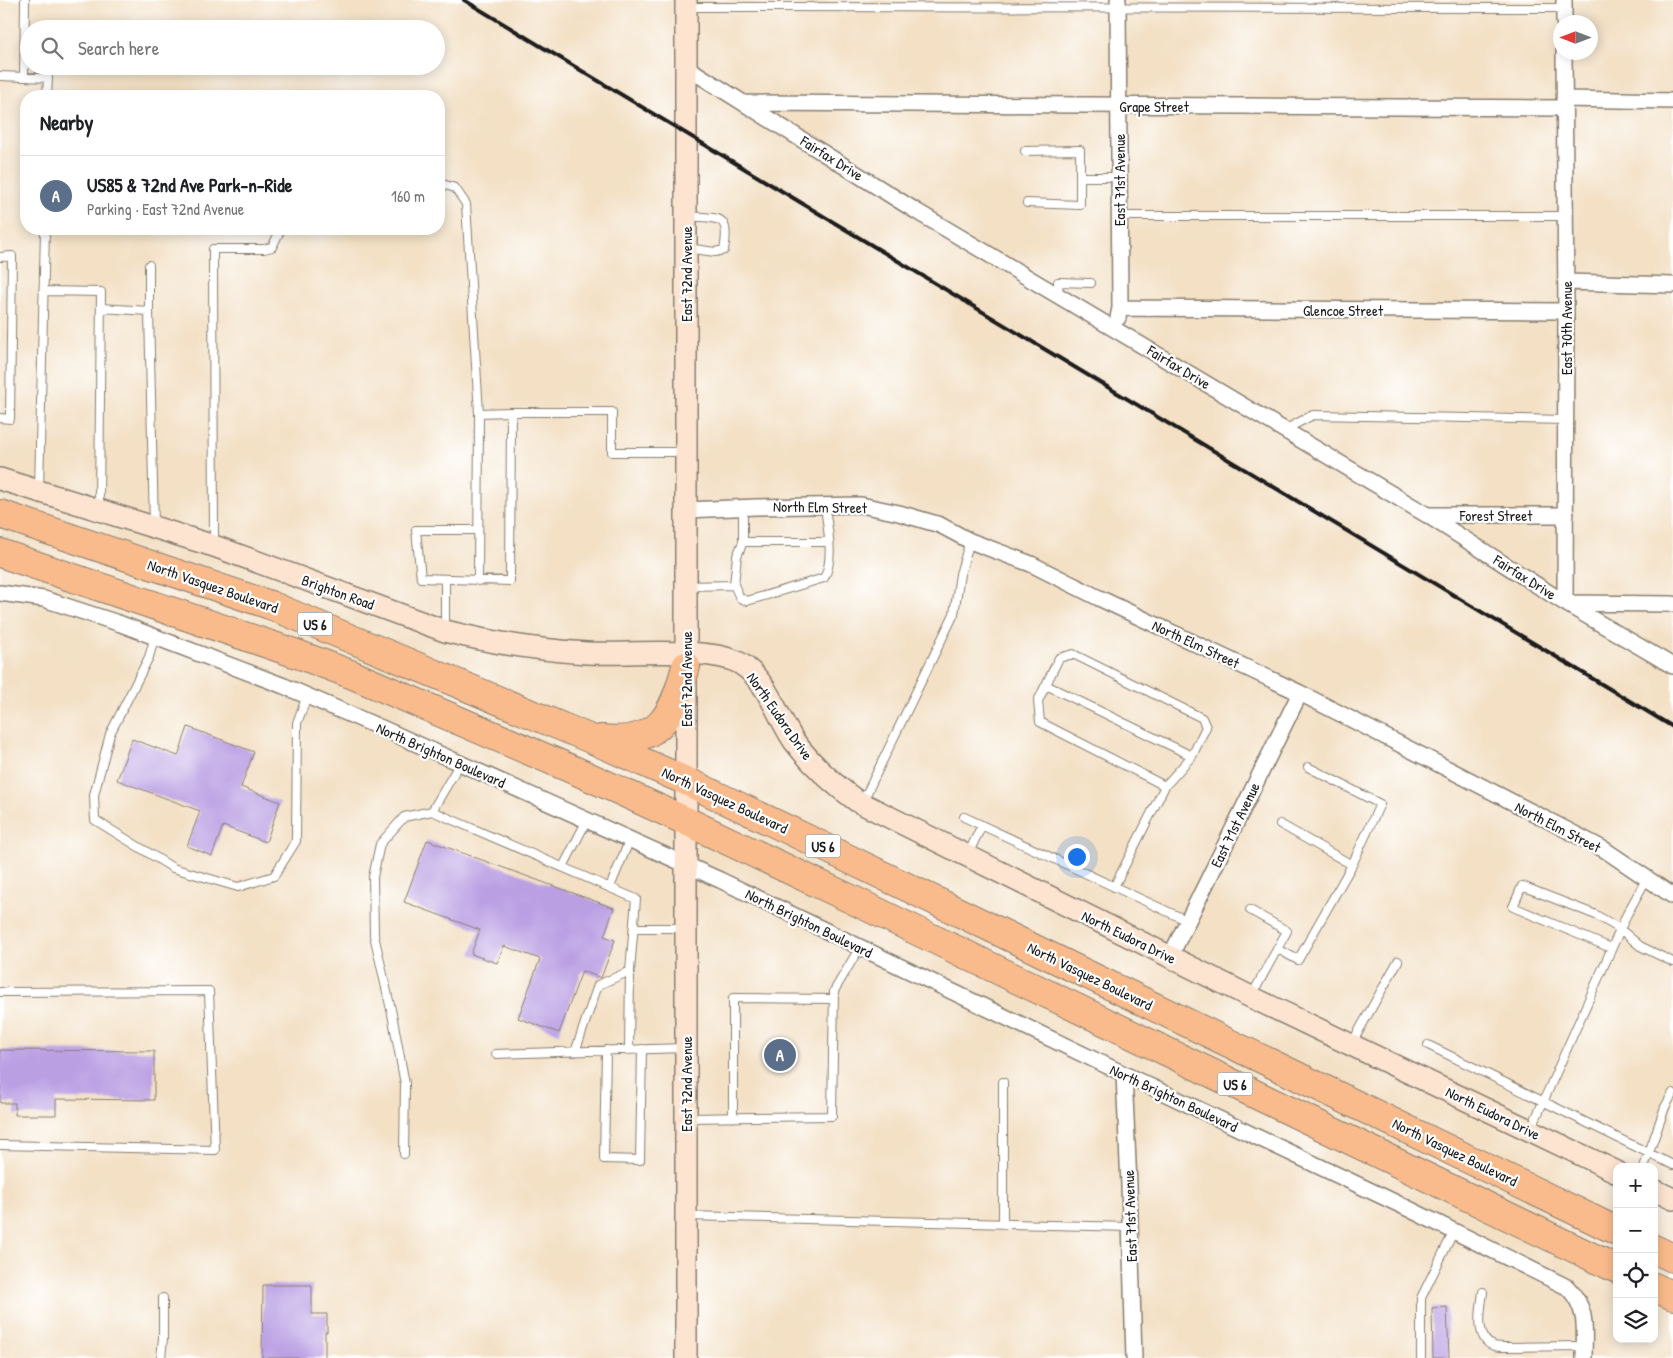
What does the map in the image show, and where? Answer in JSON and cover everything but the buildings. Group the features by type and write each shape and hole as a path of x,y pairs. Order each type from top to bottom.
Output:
{"highway":[{"name":"North Vasquez Boulevard","path":"0,514 270,605 591,738 686,781 1613,1229"},
{"name":"US 6","path":"0,553 300,655 353,675 521,747 686,821 1613,1267"},
{"path":"591,738 628,740 640,738 662,723 676,702 686,660"},
{"path":"1658,1251 1673,1258"},
{"path":"1658,1289 1673,1296"}],"street":[{"name":"East 72nd Avenue","path":"686,4 686,1358"},
{"name":"East 71st Avenue","path":"1115,329 1120,308 1118,4"},
{"name":"East 70th Avenue","path":"1564,60 1566,282 1565,603"},
{"name":"Fairfax Drive","path":"686,67 916,211 1427,515 1565,603 1673,666"},
{"name":"Grape Street","path":"744,103 1119,105 1564,104 1673,100"},
{"path":"1566,282 1673,285"},
{"name":"Glencoe Street","path":"1120,308 1566,311"},
{"name":"Brighton Road","path":"0,479 214,546 446,631 531,648 686,660"},
{"name":"North Elm Street","path":"686,510 860,505 899,513 940,525 970,541 1031,564 1300,693 1605,850 1673,896"},
{"name":"Forest Street","path":"1427,515 1566,515"},
{"name":"North Brighton Boulevard","path":"0,593 44,599 155,636 307,696 460,763 686,864 1454,1231 1567,1287 1580,1304 1584,1317 1584,1352"},
{"path":"1565,603 1673,604"},
{"name":"North Eudora Drive","path":"686,660 720,656 742,664 761,684 795,741 814,765 840,789 862,803 1251,997 1613,1170"},
{"name":"East 71st Avenue","path":"1170,957 1300,693"},
{"name":"East 71st Avenue","path":"1124,1074 1134,1358"},
{"path":"1658,1192 1673,1199"}],"lane":[{"path":"25,0 25,20"},
{"path":"686,4 1118,4 1564,10"},
{"path":"0,76 48,78 47,90"},
{"path":"1025,150 1080,150 1080,205 1027,203"},
{"path":"1080,177 1119,177"},
{"path":"445,184 456,188 466,204 479,412 478,580"},
{"path":"686,216 719,219 724,224 727,232 724,250 715,252 686,248"},
{"path":"1120,216 1565,216"},
{"path":"39,492 44,235"},
{"path":"214,546 213,249 264,249 272,247 278,235"},
{"path":"0,257 12,256 10,418 0,418"},
{"path":"149,265 154,527"},
{"path":"1059,296 1058,282 1091,283"},
{"path":"43,291 101,292 99,510"},
{"path":"101,308 149,311"},
{"path":"479,412 612,412 612,452 686,452"},
{"path":"478,530 416,530 421,578 510,581 511,412"},
{"path":"1284,430 1313,415 1566,420"},
{"path":"743,507 743,542 737,556 734,585 740,598 747,601 824,578 829,560 825,505"},
{"path":"862,803 954,614 960,574 970,541"},
{"path":"743,542 828,542"},
{"path":"446,579 446,631"},
{"path":"686,586 734,585"},
{"path":"155,636 149,657 110,734 94,795 95,820 173,868 238,887 274,876 296,841 297,723 307,696"},
{"path":"1114,887 1165,786 1192,756 1206,727 1202,718 1073,654 1059,658 1038,701 1040,722 1165,786"},
{"path":"1046,685 1192,756"},
{"path":"432,811 460,763"},
{"path":"1278,949 1298,960 1352,865 1380,804 1308,767"},
{"path":"404,1154 405,1084 392,1014 374,935 373,877 380,844 404,817 432,811 636,899 630,971 629,1050"},
{"path":"964,817 1188,921"},
{"path":"563,867 587,820"},
{"path":"1280,824 1352,865"},
{"path":"967,856 982,825"},
{"path":"610,887 630,839"},
{"path":"1530,1130 1611,948 1647,878"},
{"path":"1611,948 1513,907 1522,886 1596,915 1620,929 1640,946 1673,962"},
{"path":"1250,910 1287,931 1251,997"},
{"path":"634,928 686,928"},
{"path":"686,1118 832,1116 834,991 860,947"},
{"path":"1351,1045 1398,961"},
{"path":"575,1052 598,985 630,971"},
{"path":"0,992 210,991 215,1150 0,1145"},
{"path":"733,1118 733,998 834,999"},
{"path":"1428,1046 1673,1165"},
{"path":"496,1054 686,1048"},
{"path":"606,1050 604,1159 640,1160 642,1049"},
{"path":"1003,1224 1004,1082"},
{"path":"1646,1163 1673,1093"},
{"path":"686,1216 1130,1226"},
{"path":"1421,1358 1421,1298 1454,1231"},
{"path":"1483,1292 1480,1314 1482,1333 1485,1341 1493,1346 1584,1352"},
{"path":"162,1358 163,1298"}],"railway":[{"path":"464,0 1673,727"}],"place":[{"name":"US85 & 72nd Ave Park-n-Ride","path":"780,1055"}]}
